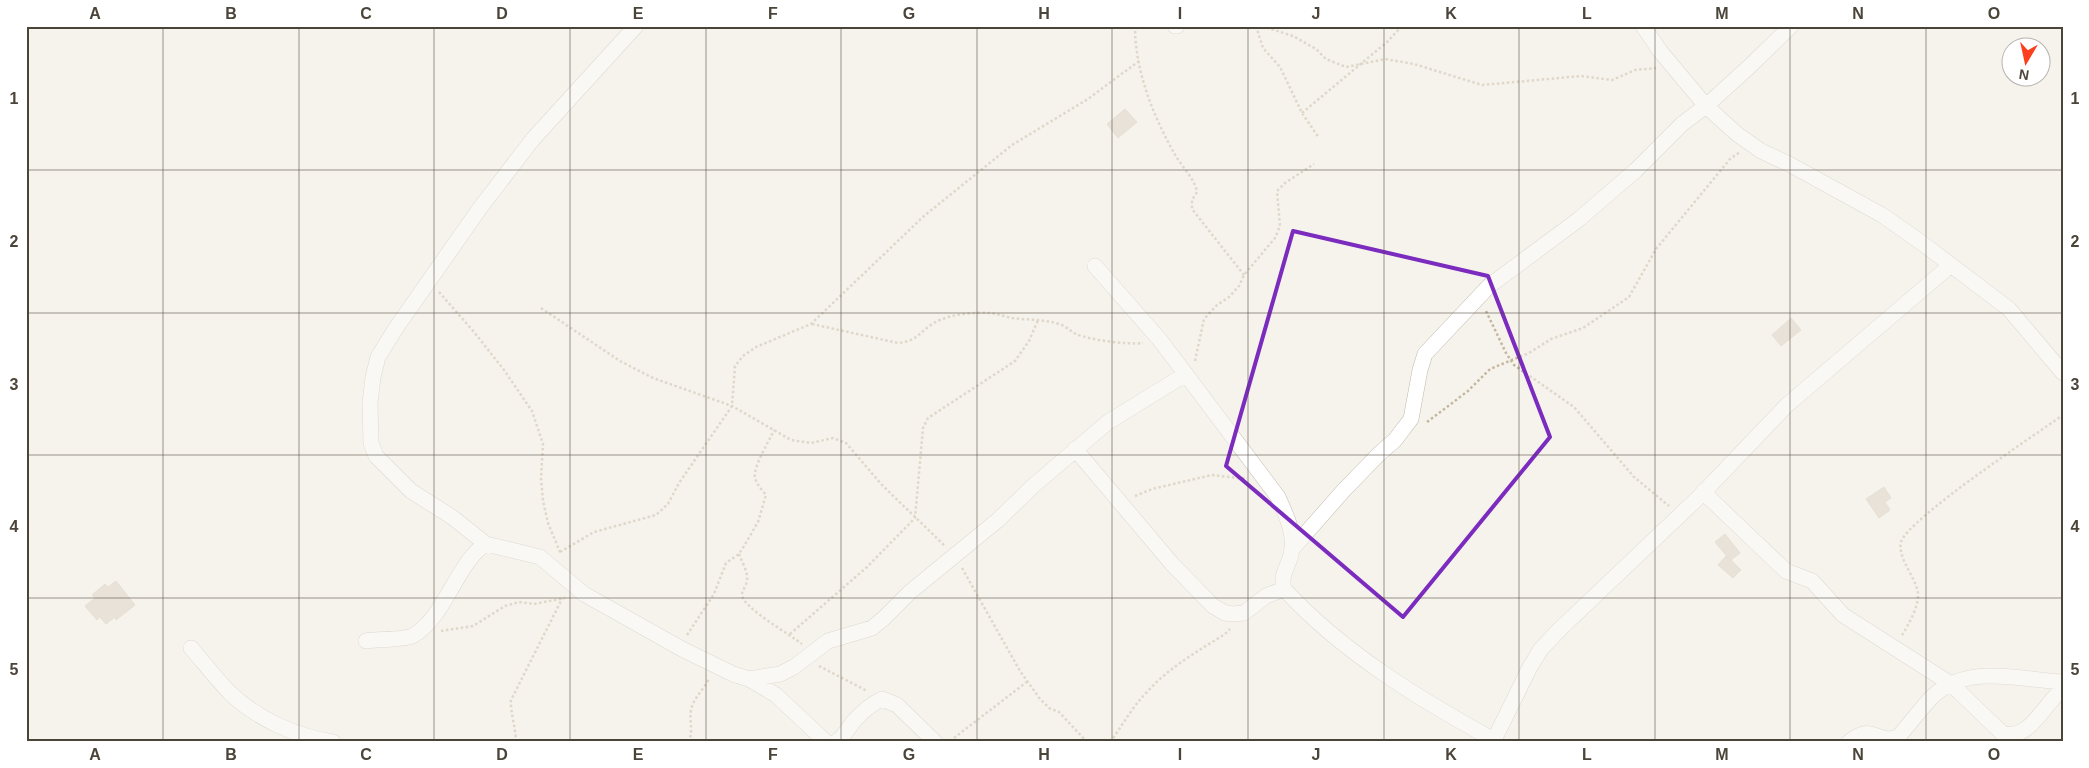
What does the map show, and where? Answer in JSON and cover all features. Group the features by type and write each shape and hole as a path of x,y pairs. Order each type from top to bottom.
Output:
{"street":[{"path":"636,26 533,140 480,208 428,280 378,357 370,403 371,444 376,456 411,491 452,517 486,544 540,557 584,594 713,665 750,679 776,695 826,742"},
{"path":"1643,26 1660,52 1706,106 1737,134 1751,144 1882,215 1951,265 2009,309 2063,373"},
{"path":"1292,549 1344,490 1395,440 1411,419 1420,370 1425,354 1479,296 1497,280 1578,220 1635,171 1682,124 1706,106 1791,26"},
{"path":"1095,266 1160,340 1278,497 1290,523 1292,549 1291,556 1284,570 1282,582 1284,589 1331,633 1375,666 1493,741 1541,649 1680,515 1787,405 1951,265"},
{"path":"750,679 780,674 794,667 828,641 872,628 1108,422 1187,376"},
{"path":"1075,449 1172,565 1212,606 1225,613 1244,613 1266,596 1284,589"},
{"path":"1703,492 1786,572 1812,581 1843,615 1950,684 2003,734 2010,736 2029,728 2063,689"},
{"path":"366,640 412,636 427,624 454,586 477,548 486,544"},
{"path":"191,648 230,693 258,715 286,729 333,742"},
{"path":"1849,742 1856,735 1865,732 1892,739 1898,737 1934,696 1950,684 1986,676 2063,682"},
{"path":"836,742 841,739 855,720 872,704 882,699 897,705 935,742"}],"path":[{"path":"1135,26 1135,43 1148,97 1182,168 1196,183 1197,192 1192,200 1192,209 1244,275"},
{"path":"1256,26 1263,48 1280,67 1302,113 1319,138"},
{"path":"1262,26 1293,36 1316,49 1326,59 1346,68 1385,60 1414,64 1482,85 1581,76 1616,80 1635,70 1672,64"},
{"path":"1302,113 1388,42 1402,26"},
{"path":"560,552 594,532 656,515 668,504 679,483 732,406 735,366 743,356 756,347 811,324 924,216 1012,145 1088,99 1139,62"},
{"path":"1422,426 1468,392 1490,369 1528,353 1551,339 1583,328 1629,297 1656,249 1730,160 1751,144"},
{"path":"1187,376 1198,348 1204,319 1239,286 1244,275 1275,238 1280,226 1277,211 1277,191 1285,183 1314,164"},
{"path":"428,280 474,332 504,370 532,411 543,444 541,478 548,523 560,552 567,580"},
{"path":"1479,296 1510,360 1531,378 1574,407 1634,477 1680,515"},
{"path":"541,308 629,366 653,378 732,406 791,440 811,443 832,438 846,443 882,485 955,555 979,600 1040,699 1049,708 1059,712 1088,742"},
{"path":"811,324 898,343 911,342 924,329 940,320 972,312 992,312 1011,318 1038,320 1062,325 1076,334 1122,343 1141,344 1160,340"},
{"path":"790,634 867,567 915,518 923,428 928,418 1015,361 1029,341 1038,320"},
{"path":"1895,648 1908,623 1918,596 1901,550 1901,542 1932,510 2063,415"},
{"path":"682,649 687,634 714,594 726,563 739,554 758,522 766,495 755,477 756,468 774,430"},
{"path":"1120,502 1152,488 1212,475 1267,483"},
{"path":"739,554 747,580 742,595 744,601 768,622 790,634 808,656 882,699"},
{"path":"438,632 473,626 505,606 519,602 534,604 584,594"},
{"path":"516,742 514,719 510,707 511,700 562,599"},
{"path":"1110,742 1129,712 1148,690 1167,672 1225,634 1244,613"},
{"path":"688,742 691,732 691,709 708,680 713,665"},
{"path":"949,742 1028,682"}],"highlighted area":[{"path":"1293,231 1488,276 1550,437 1403,617 1226,466"}],"building":[{"path":"1125,109 1137,122 1118,138 1107,124"},
{"path":"1791,318 1801,330 1781,346 1772,335"},
{"path":"1884,487 1891,498 1885,502 1890,510 1879,518 1866,499"},
{"path":"1725,534 1740,553 1731,560 1741,570 1733,578 1718,565 1726,556 1730,560 1715,542"},
{"path":"116,581 135,605 116,620 115,617 106,624 100,617 97,620 85,606 95,598 92,595 105,584 108,587"}]}
